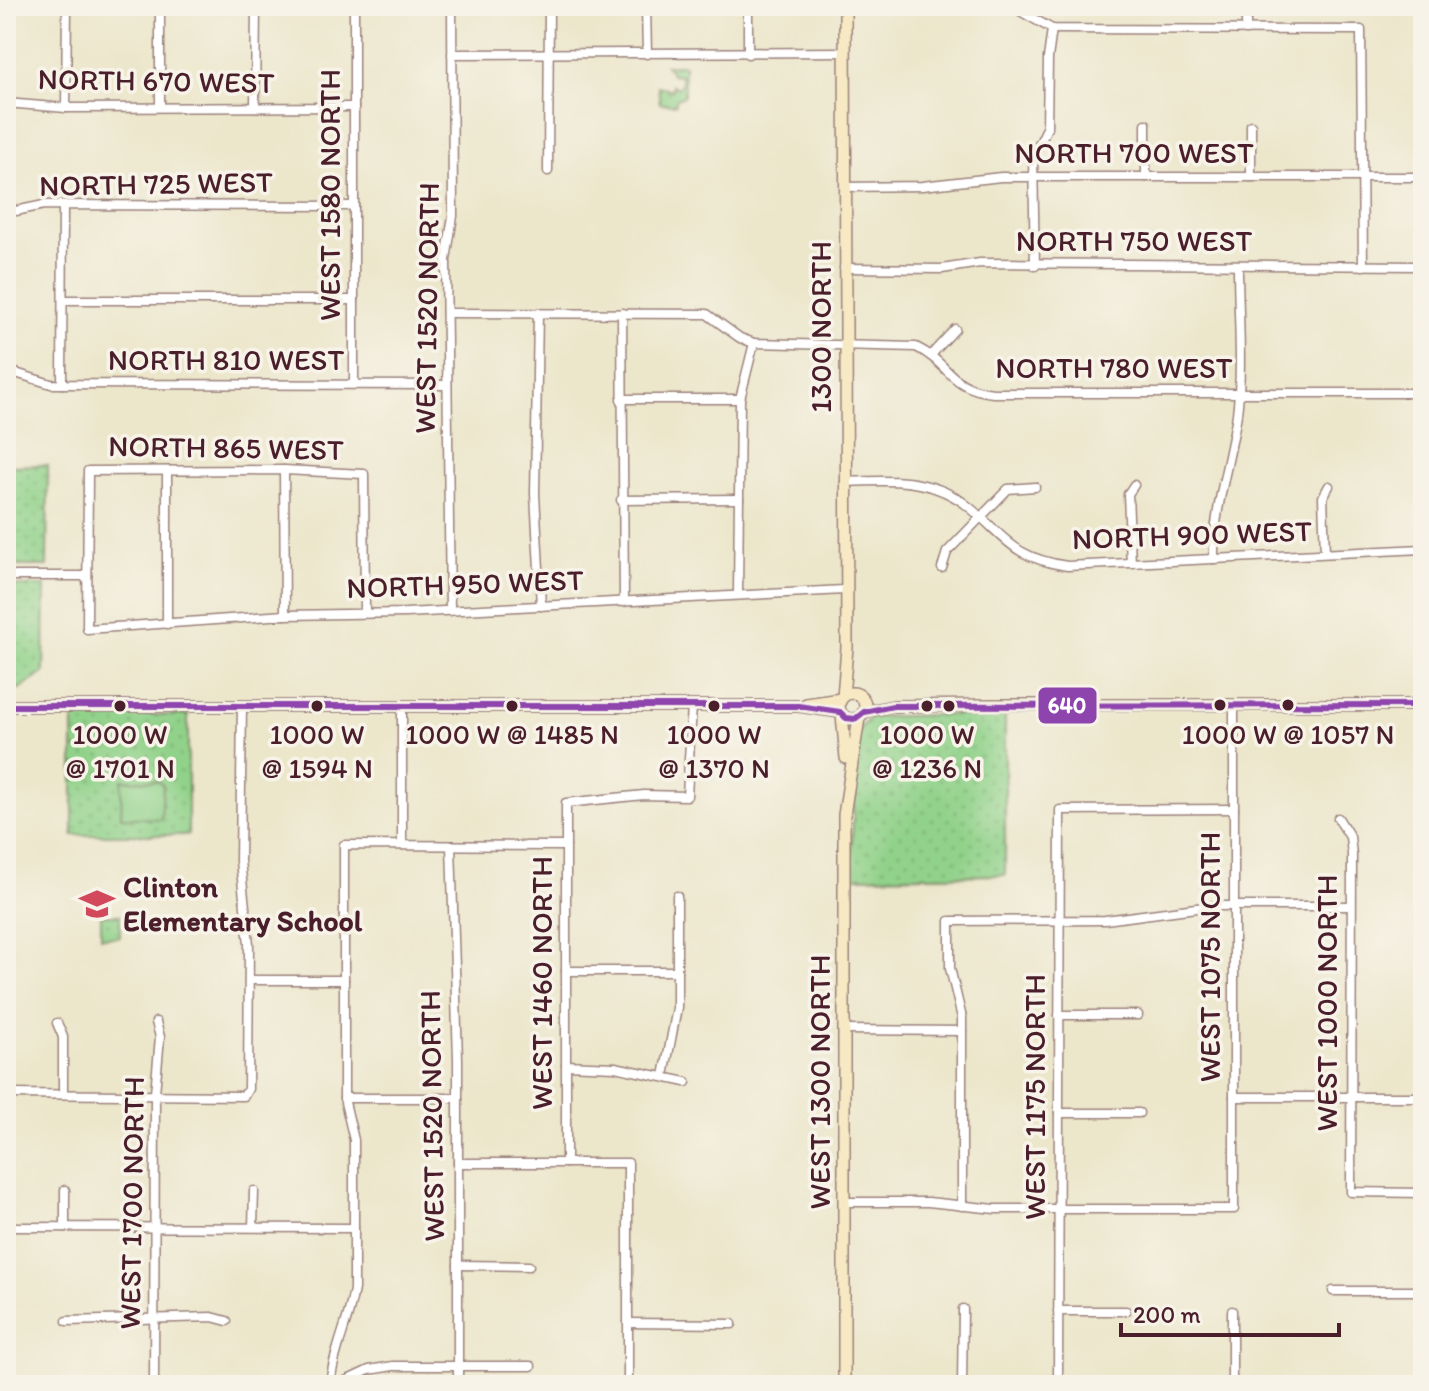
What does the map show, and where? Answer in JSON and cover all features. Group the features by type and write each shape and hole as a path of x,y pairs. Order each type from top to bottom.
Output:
{"street":[{"path":"66,108 67,6"},
{"path":"160,6 160,107"},
{"path":"255,107 256,6"},
{"name":"WEST 1580 NORTH","path":"354,6 354,384"},
{"name":"WEST 1520 NORTH","path":"450,611 446,260 453,216 452,6"},
{"path":"548,171 549,6"},
{"path":"646,6 647,54"},
{"path":"748,6 748,54"},
{"name":"1300 NORTH","path":"841,706 847,647 844,590 845,6"},
{"path":"1011,6 1052,29 1361,30 1363,266"},
{"path":"1246,6 1246,30"},
{"path":"1035,266 1033,157 1047,128 1048,58 1052,29"},
{"path":"452,54 845,52"},
{"name":"NORTH 670 WEST","path":"6,103 66,108 354,107"},
{"path":"1146,124 1146,177"},
{"path":"1251,125 1251,177"},
{"name":"NORTH 700 WEST","path":"845,187 922,186 1033,177 1423,177"},
{"path":"62,384 63,206"},
{"name":"NORTH 725 WEST","path":"6,213 63,206 354,206"},
{"name":"NORTH 750 WEST","path":"844,268 942,269 980,263 1035,266 1423,266"},
{"path":"1214,559 1213,535 1229,469 1237,393 1238,266"},
{"path":"63,300 354,300"},
{"path":"447,313 707,314 740,338 754,343 904,345 931,355 955,329"},
{"path":"538,313 535,494 541,606"},
{"path":"622,313 624,602"},
{"path":"738,593 740,399 754,343"},
{"name":"NORTH 780 WEST","path":"931,355 956,383 973,391 993,393 1423,393"},
{"name":"NORTH 810 WEST","path":"6,370 36,381 62,384 447,385"},
{"path":"621,399 740,399"},
{"path":"284,470 285,615"},
{"name":"NORTH 865 WEST","path":"87,576 88,471 284,470 364,474 365,613"},
{"path":"167,471 167,624"},
{"name":"NORTH 900 WEST","path":"845,482 901,480 925,484 963,502 1020,553 1040,562 1067,566 1423,549"},
{"path":"1131,563 1128,494 1134,485"},
{"path":"1325,553 1323,497 1329,486"},
{"path":"942,568 947,552 1008,489 1035,487"},
{"path":"621,500 739,499"},
{"path":"6,576 87,576"},
{"name":"NORTH 950 WEST","path":"87,576 87,629 285,615 450,611 738,593 844,590"},
{"name":"1300 NORTH","path":"847,647 862,706"},
{"path":"841,706 852,693 862,706"},
{"name":"WEST 1460 NORTH","path":"566,1163 566,803 644,795 687,796 692,705"},
{"name":"WEST 1075 NORTH","path":"1059,1210 1234,1209 1234,705"},
{"path":"6,706 1423,705"},
{"path":"6,1094 244,1096 248,1089 249,980 240,861 242,706"},
{"path":"402,706 402,843"},
{"name":"WEST 1300 NORTH","path":"841,706 848,779"},
{"name":"WEST 1300 NORTH","path":"844,1385 844,815 862,706"},
{"name":"WEST 1175 NORTH","path":"1058,1385 1060,810 1234,809"},
{"name":"WEST 1000 NORTH","path":"1338,818 1350,837 1351,1192 1423,1193"},
{"path":"330,1385 333,1358 351,1311 354,1228 354,1140 344,1098 344,845 566,846"},
{"name":"WEST 1520 NORTH","path":"451,846 458,1098 458,1385"},
{"path":"664,1076 677,1008 677,896"},
{"path":"962,1206 962,1031 950,968 950,921 1135,918 1177,910 1234,906 1351,906"},
{"path":"566,971 677,971"},
{"path":"249,980 344,980"},
{"path":"1059,1015 1138,1015"},
{"name":"WEST 1700 NORTH","path":"154,1385 155,1093 160,1037 156,1022"},
{"path":"57,1023 63,1037 63,1094"},
{"path":"844,1030 962,1031"},
{"path":"566,1065 615,1067 686,1082"},
{"path":"1234,1097 1423,1097"},
{"path":"344,1098 458,1098"},
{"path":"1059,1113 1139,1113"},
{"path":"458,1163 628,1163 628,1385"},
{"path":"65,1190 65,1227"},
{"path":"253,1227 254,1191"},
{"path":"844,1202 1059,1210"},
{"path":"6,1227 354,1228"},
{"path":"458,1265 529,1266"},
{"path":"1333,1291 1423,1291"},
{"path":"962,1385 963,1309"},
{"path":"1058,1311 1126,1311"},
{"path":"1232,1311 1232,1385"},
{"path":"67,1321 154,1317 227,1321"},
{"path":"628,1323 732,1324"},
{"path":"337,1385 369,1370 393,1366 531,1366"}],"green space":[{"path":"666,65 684,65 684,96 676,99 676,104 660,103 658,86 672,90 672,85 678,88 681,84 681,75 672,74"},
{"path":"48,465 47,566 6,566 6,466"},
{"path":"6,586 45,586 44,673 19,689 6,689"},
{"path":"1005,713 1005,875 850,877 858,731 870,717"},
{"path":"73,715 188,715 188,835 73,835"},
{"path":"122,780 159,781 163,786 161,819 121,817"},
{"path":"101,915 120,915 120,937 101,937"}],"transit line":[{"name":"640","path":"6,706 798,706 840,712 846,718 855,719 864,712 893,706 1423,705"}],"place":[{"name":"1000 W @ 1057 N","path":"1288,705"},
{"name":"1000 W @ 1701 N","path":"120,706"},
{"name":"1000 W @ 1594 N","path":"317,706"},
{"name":"1000 W @ 1485 N","path":"512,706"},
{"name":"1000 W @ 1370 N","path":"714,706"},
{"name":"1000 W @ 1236 N","path":"927,706"},
{"name":"Clinton Elementary School","path":"97,904"}]}
